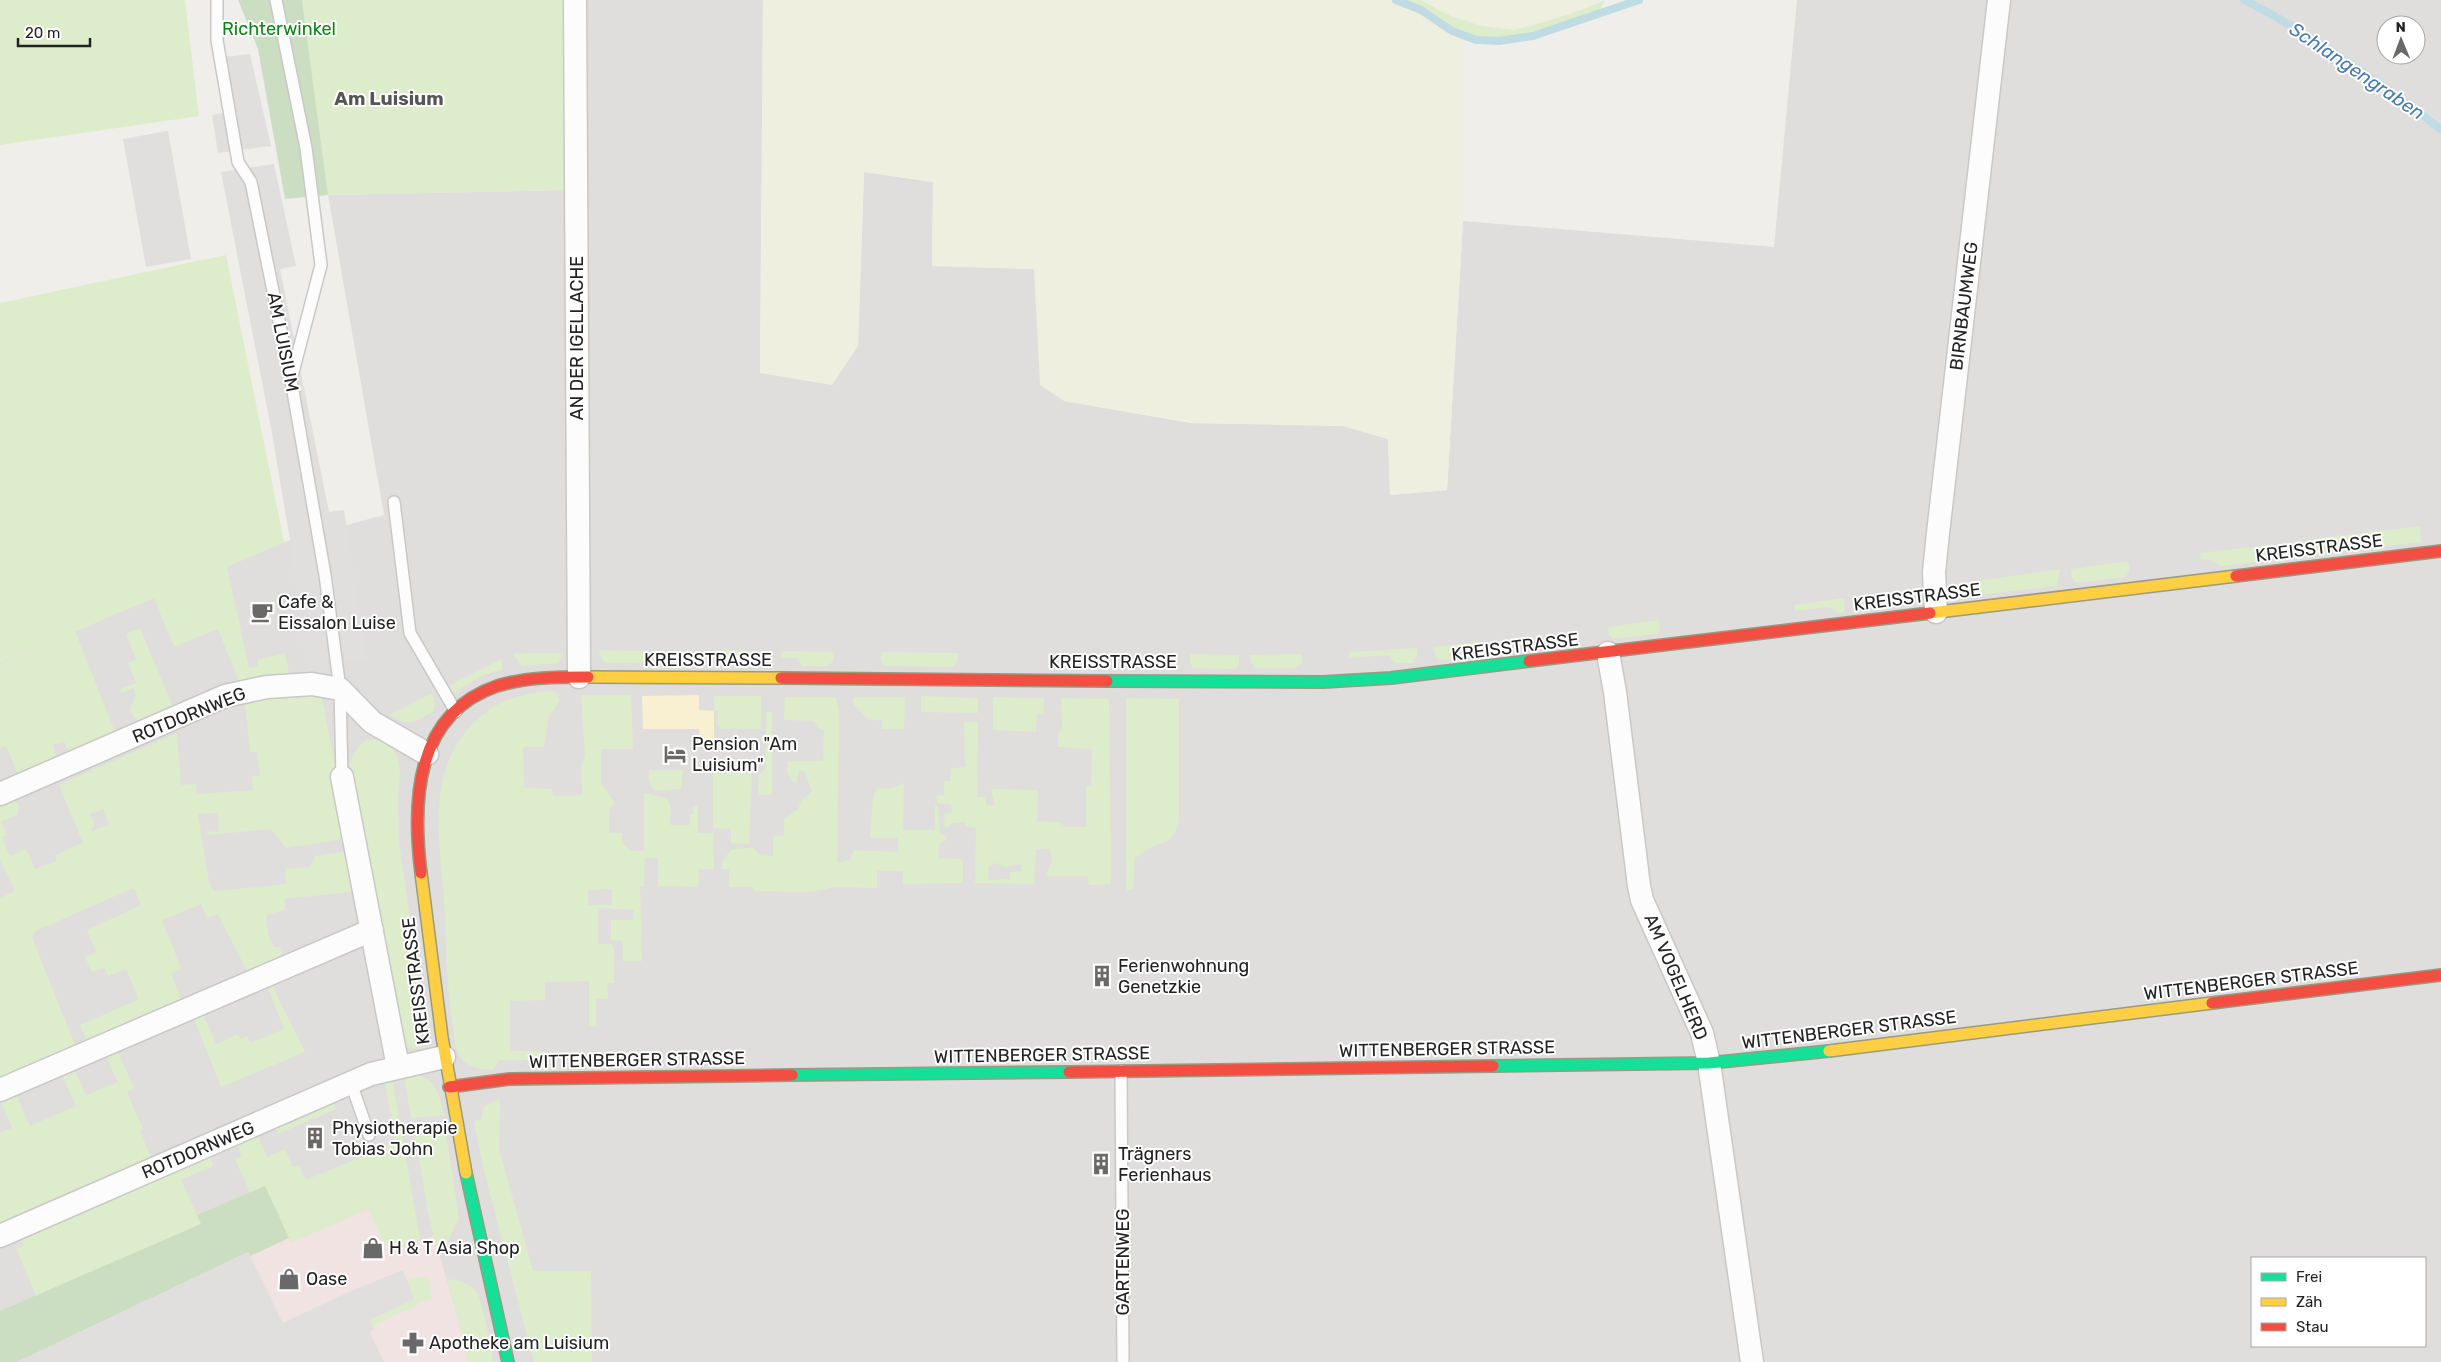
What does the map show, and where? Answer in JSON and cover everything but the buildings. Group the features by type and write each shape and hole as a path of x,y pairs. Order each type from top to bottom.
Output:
{"main road":[{"name":"KREISSTRASSE","path":"508,1362 482,1253 444,1057 431,966 416,805 419,777 435,737 456,712 484,691 505,682 533,678 578,677 1323,682 1451,672 2441,551"},
{"name":"WITTENBERGER STRASSE","path":"449,1087 510,1079 1709,1063 1771,1058 2441,976"}],"street":[{"name":"AN DER IGELLACHE","path":"575,0 578,677"},
{"name":"BIRNBAUMWEG","path":"1936,612 1934,572 1938,533 1999,0"},
{"name":"AM VOGELHERD","path":"1608,653 1615,692 1642,900 1702,1033 1709,1063 1752,1362"},
{"name":"ROTDORNWEG","path":"0,794 225,696 247,690 300,684 340,689"},
{"path":"340,689 372,722 427,754"},
{"path":"342,777 398,1067"},
{"path":"0,1090 372,930"},
{"name":"ROTDORNWEG","path":"0,1236 371,1074 444,1057"}],"lane":[{"name":"AM LUISIUM","path":"217,0 217,40 238,162 252,182 291,380 325,575 340,689 342,777"},
{"path":"276,0 306,148 321,265 291,380"},
{"path":"394,502 410,633 456,712"},
{"name":"GARTENWEG","path":"1121,1071 1123,1362"},
{"path":"351,1083 369,1134"}],"shaded area":[{"path":"565,0 763,0 760,373 858,346 864,172 933,182 932,266 1034,269 1064,401 1191,423 1343,426 1388,439 1390,495 1447,490 1463,221 1774,247 1797,0 2441,0 2441,1362 0,1362 0,663 284,542 384,515 328,195 565,190"},
{"path":"250,54 271,146 218,153 212,115 236,110 224,57"},
{"path":"168,131 191,259 146,267 123,139"},
{"path":"274,164 296,266 280,269 329,512 344,510 366,659 306,667 290,540 271,428 221,172"},
{"path":"366,1086 370,1097 386,1093 395,1143 358,1158 332,1100"},
{"path":"368,1209 395,1249 434,1236 463,1336 468,1362 17,1362 124,1310 289,1238 291,1242"},
{"path":"248,1252 283,1323 351,1291 403,1270 414,1299 370,1320 374,1329 370,1333 384,1362 17,1362"}],"green space":[{"path":"0,0 185,0 199,116 0,145"},
{"name":"Richterwinkel","path":"238,0 302,0 328,195 285,199 258,49"},
{"path":"302,0 565,0 566,190 328,195"},
{"path":"763,0 1396,0 1421,10 1452,31 1463,35 1463,221 1447,490 1390,495 1388,439 1343,426 1191,423 1064,401 1040,385 1034,269 932,266 933,182 864,172 858,346 832,385 760,373"},
{"path":"1396,0 1420,0 1451,16 1482,26 1515,30 1571,14 1605,0 1597,15 1544,33 1507,40 1489,40 1471,38 1453,32 1421,10"},
{"path":"1420,0 1601,0 1571,14 1516,30 1482,26 1451,16"},
{"path":"226,255 284,542 227,567 249,668 258,666 257,660 285,653 290,677 241,687 218,629 174,647 154,598 75,631 117,737 70,757 64,741 53,745 59,762 20,779 6,746 0,748 0,664 55,640 0,663 0,303"},
{"path":"2420,526 2421,542 2317,554 2313,547 2312,539"},
{"path":"2268,545 2270,555 2266,561 2221,566 2209,559 2201,560 2200,553"},
{"path":"2128,561 2130,571 2125,577 2076,583 2071,576 2071,569"},
{"path":"2060,569 2057,586 1978,595 1967,594 1950,585"},
{"path":"1920,589 1908,599 1880,607 1864,608 1860,605 1858,597"},
{"path":"1844,598 1845,609 1843,613 1838,613 1829,607 1795,611 1794,605"},
{"path":"1659,620 1660,629 1657,634 1613,639 1609,635 1608,627"},
{"path":"140,628 175,712 145,724 134,718 130,709 136,696 133,688 122,693 120,689 136,683 128,663 136,660 126,634"},
{"path":"1480,642 1481,650 1478,656 1439,660 1435,656 1433,647"},
{"path":"1417,648 1417,656 1413,663 1395,663 1389,655 1349,658 1349,652"},
{"path":"599,650 649,651 648,657 641,663 605,663 601,658"},
{"path":"715,650 763,651 764,658 748,657 742,666 721,665 715,661"},
{"path":"781,651 834,652 833,661 828,666 802,666 798,658 781,658"},
{"path":"881,652 958,653 957,662 953,667 884,666 881,661"},
{"path":"564,653 558,663 522,666 513,654"},
{"path":"1190,654 1239,655 1239,664 1235,669 1193,668 1190,662"},
{"path":"1302,654 1303,662 1296,668 1255,668 1251,662 1250,655"},
{"path":"502,659 502,670 477,678 455,693 444,688"},
{"path":"555,691 560,700 549,714 544,747 523,747 524,788 552,789 553,796 582,794 581,765 585,756 581,695 631,695 633,749 601,749 601,783 615,803 609,810 609,833 622,833 622,842 631,851 644,851 644,793 667,798 671,809 670,825 690,825 689,815 693,814 693,806 698,806 698,833 713,833 714,869 699,869 698,887 658,886 658,858 645,858 644,886 640,887 642,961 623,961 623,941 611,940 611,920 633,920 634,910 598,908 598,944 611,944 614,947 614,983 607,983 608,999 596,999 596,1026 589,1026 589,981 545,982 545,1000 510,1001 510,1051 545,1051 545,1060 500,1060 493,1070 483,1069 468,1064 461,1058 454,1040 448,986 439,839 441,788 447,764 459,742 476,721 503,702 523,695","holes":["612,889 612,905 588,905 588,890"]},
{"path":"321,693 348,834 343,839 286,848 271,829 207,835 207,832 219,831 218,813 198,814 209,883 214,891 286,884 285,869 310,867 315,856 347,851 359,891 285,899 285,910 266,915 268,934 274,947 280,947 282,957 247,971 218,914 207,918 201,904 162,920 181,968 171,974 183,1003 88,1043 80,1025 139,999 126,969 108,976 104,968 92,972 85,957 96,952 87,930 141,905 134,888 35,931 32,938 76,1047 0,1080 0,898 15,891 0,859 0,807 16,800 19,807 17,815 1,822 7,835 2,838 10,856 26,849 35,869 56,861 55,855 83,843 59,785 177,733 181,785 196,784 197,794 253,790 252,776 260,775 257,752 250,752 245,703 260,698","holes":["103,809 109,825 92,831 91,828 95,826 90,814"]},
{"path":"430,694 434,697 434,710 422,718 408,722 390,715"},
{"path":"714,696 761,696 761,729 721,729 717,724 718,711 714,711"},
{"path":"921,696 978,698 978,713 921,712"},
{"path":"785,697 836,697 839,712 837,863 849,860 854,850 898,852 898,838 870,838 873,797 877,788 890,789 904,783 903,830 935,830 935,806 938,806 940,834 944,835 947,839 940,844 938,858 960,859 963,861 963,883 903,884 903,871 877,871 877,888 837,887 810,892 754,891 753,887 729,887 729,869 722,869 722,861 732,849 753,848 760,855 773,856 773,836 784,836 784,819 798,809 802,800 812,791 804,771 799,771 796,783 791,779 787,771 788,761 823,761 824,729 819,729 813,721 784,720"},
{"path":"853,697 905,697 904,729 882,729 882,721 868,719 853,704"},
{"path":"993,697 1044,698 1043,714 1037,714 1036,732 993,730"},
{"path":"1061,698 1109,699 1111,884 1089,885 1088,876 1046,876 1052,859 1050,849 1036,849 1034,884 975,883 976,828 966,826 965,822 953,823 945,829 944,814 952,813 951,804 938,803 936,796 944,795 944,781 950,781 951,768 965,767 964,722 978,722 977,797 985,797 986,805 995,806 991,789 1038,790 1037,821 1059,822 1065,827 1086,827 1086,786 1091,786 1092,749 1058,747 1058,733 1062,728","holes":["997,863 1005,867 1021,864 1022,871 1010,872 1010,879 989,880 988,867"]},
{"path":"1126,698 1179,699 1179,820 1175,833 1167,842 1155,845 1135,858 1133,889 1126,891"},
{"path":"766,712 772,712 772,795 758,795 759,774 765,770"},
{"path":"367,739 380,740 392,748 398,758 400,770 398,799 399,842 428,1041 425,1046 410,1049 402,1046 349,777 353,756"},
{"path":"649,770 683,770 681,789 654,791 649,780"},
{"path":"713,773 752,773 749,844 731,843 731,829 713,828"},
{"path":"270,981 305,1052 221,1087 192,1014 201,1009 216,1044 238,1034 241,1039 247,1036 250,1043 284,1029 266,983"},
{"path":"117,1050 134,1088 127,1092 143,1129 140,1131 152,1160 0,1224 0,1133 12,1128 0,1099 14,1090 30,1126 76,1106 60,1071 73,1066 86,1095 118,1082 104,1053"},
{"path":"412,1074 426,1079 435,1088 441,1101 444,1115 411,1118 404,1076"},
{"path":"384,1079 392,1079 420,1239 395,1249 392,1243 385,1246 368,1209 291,1243 265,1186 250,1192 235,1159 242,1156 236,1142 256,1132 267,1157 285,1149 293,1167 299,1165 306,1180 395,1143"},
{"path":"500,1099 499,1149 533,1271 591,1271 592,1362 534,1362 483,1167 474,1121 481,1120 484,1106"},
{"path":"332,1100 336,1109 278,1134 274,1125"},
{"path":"429,1126 445,1126 459,1218 447,1243 437,1249 428,1213 415,1135"},
{"path":"209,1154 213,1166 181,1180 201,1224 36,1296 16,1248 24,1245 20,1236"},
{"path":"265,1186 289,1238 250,1256 248,1252 17,1362 0,1362 0,1311 201,1224 197,1215"},
{"path":"429,1277 432,1297 373,1326 370,1320 414,1299 407,1280"},
{"path":"447,1279 465,1283 475,1290 484,1314 493,1362 468,1362 463,1336"}],"sand":[{"path":"699,695 699,710 714,711 714,739 700,739 699,729 643,729 642,696"}],"waterway":[{"name":"Schlangengraben","path":"1396,0 1421,10 1452,31 1476,40 1499,41 1533,36 1639,0"},
{"name":"Schlangengraben","path":"2244,0 2314,40 2399,97 2441,130"}],"traffic: fast":[{"path":"1107,681 1323,682 1391,678 1529,661"},
{"path":"1493,1066 1709,1063 1829,1051"},
{"path":"792,1075 1069,1072"},
{"path":"466,1173 508,1362"}],"traffic: slow":[{"path":"1930,613 2236,576"},
{"path":"588,677 781,678"},
{"path":"421,873 442,1037 466,1173"},
{"path":"1829,1051 2212,1003"}],"traffic: jam":[{"path":"2236,576 2441,551"},
{"path":"1529,661 1930,613"},
{"path":"421,873 418,845 419,790 425,763 435,738 449,717 470,699 497,686 531,679 588,677"},
{"path":"781,678 1107,681"},
{"path":"2212,1003 2441,975"},
{"path":"1069,1072 1493,1066"},
{"path":"449,1087 510,1079 792,1075"}],"place":[{"name":"Cafe & Eissalon Luise","path":"262,612"},
{"name":"Pension \"Am Luisium\"","path":"675,754"},
{"name":"Ferienwohnung Genetzkie","path":"1102,976"},
{"name":"Physiotherapie Tobias John","path":"315,1138"},
{"name":"Trägners Ferienhaus","path":"1101,1164"},
{"name":"H & T Asia Shop","path":"373,1248"},
{"name":"Oase","path":"289,1279"},
{"name":"Apotheke am Luisium","path":"413,1343"}],"district":[{"name":"Am Luisium","path":"389,98"}]}
